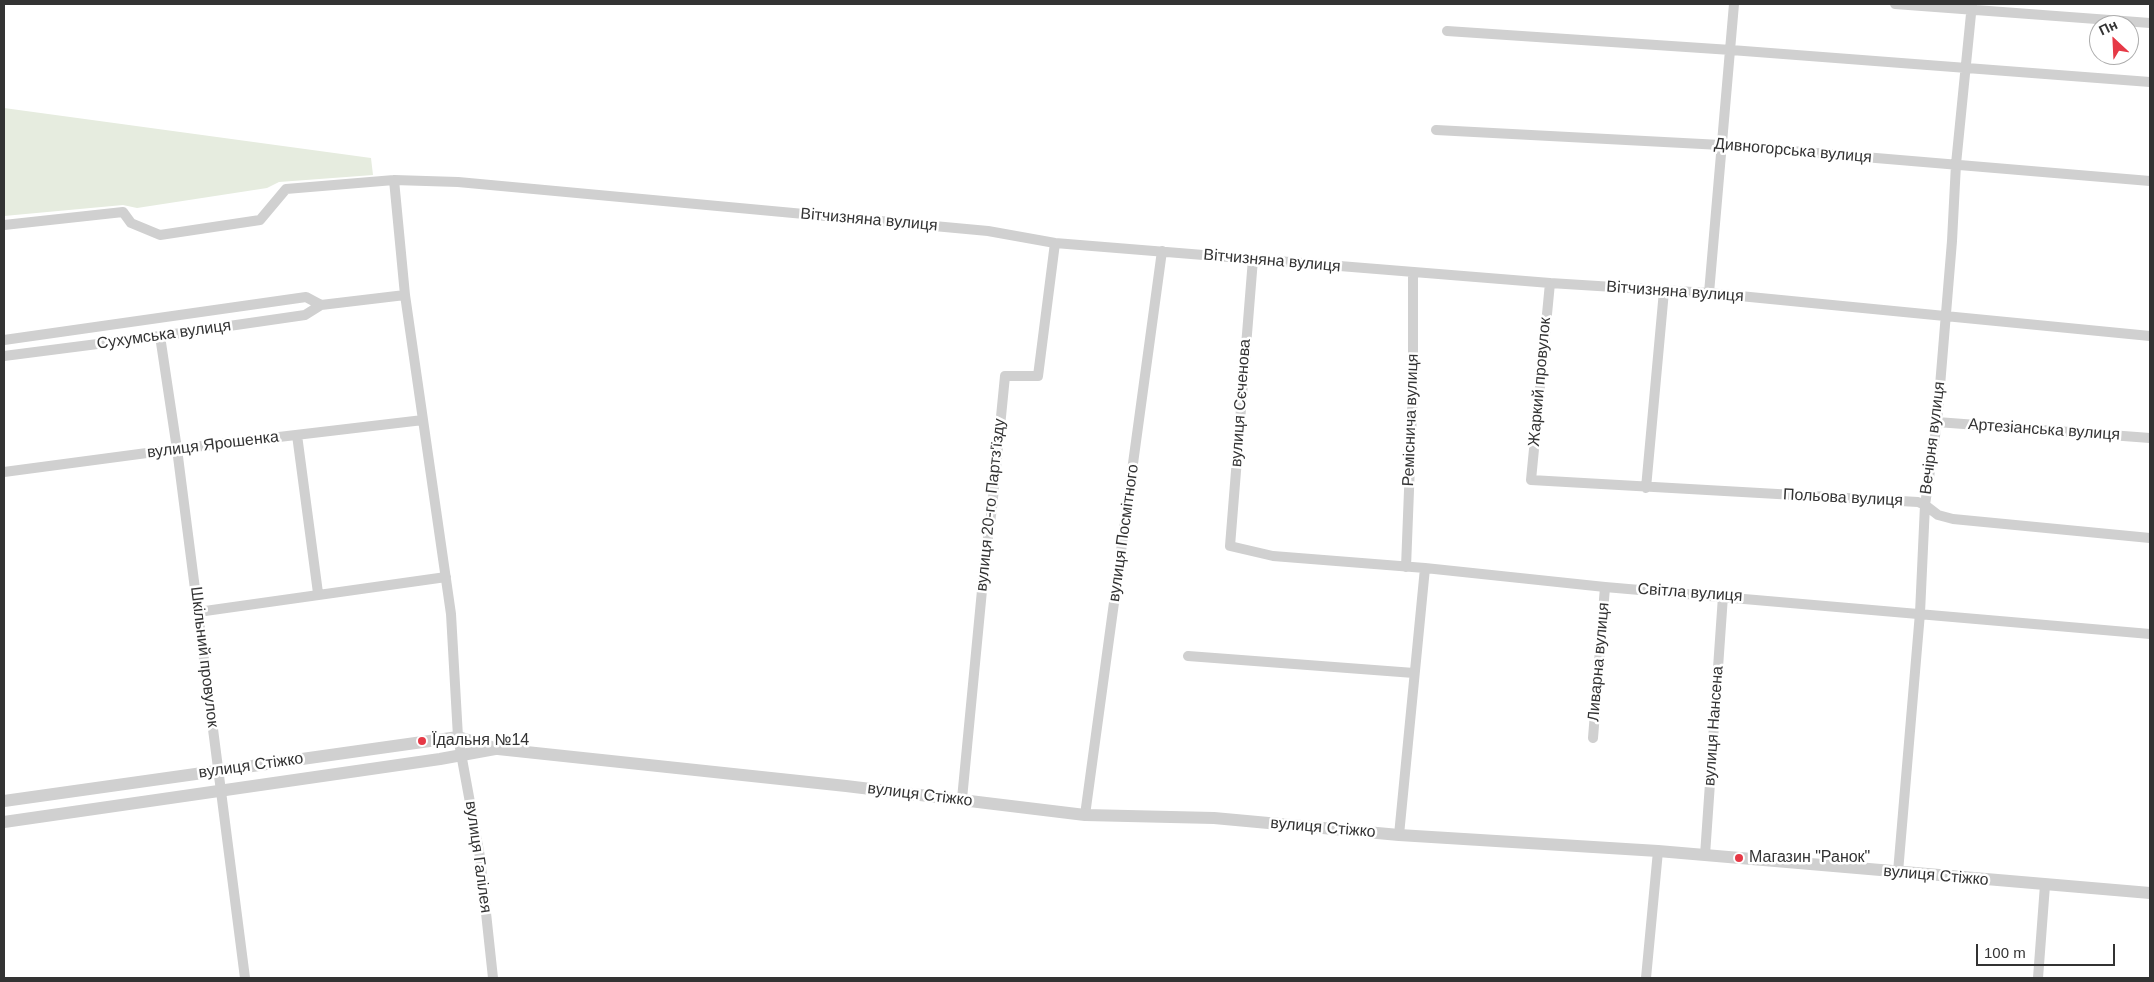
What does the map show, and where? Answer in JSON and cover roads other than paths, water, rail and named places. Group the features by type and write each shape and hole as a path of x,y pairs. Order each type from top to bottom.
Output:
{"street":[{"path":"1709,293 1734,4"},
{"path":"1894,4 1971,7 2150,23"},
{"name":"Вечірня вулиця","path":"1898,872 1920,613 1925,505 1937,422 1956,164 1971,7"},
{"path":"1447,31 1966,67 2150,82"},
{"name":"Дивногорська вулиця","path":"1436,130 1721,145 2150,181"},
{"name":"Вітчизняна вулиця","path":"4,225 123,212 131,223 160,235 260,220 286,189 394,180 458,182 988,231 1055,243 1550,283 1709,293 2150,336"},
{"name":"вулиця Галілея","path":"394,180 405,295 451,614 458,737 480,857 493,978"},
{"name":"вулиця 20-го Партз'їзду","path":"962,799 1005,376 1038,376 1055,243"},
{"name":"вулиця Посмітного","path":"1085,815 1162,251"},
{"name":"вулиця Сєченова","path":"1230,546 1253,259"},
{"name":"Реміснича вулиця","path":"1406,567 1413,388 1413,272"},
{"name":"Жаркий провулок","path":"1531,480 1550,283"},
{"path":"1646,488 1664,291"},
{"name":"Сухумська вулиця","path":"4,356 305,315 321,305 405,295"},
{"name":"Сухумська вулиця","path":"4,340 306,297 321,305"},
{"name":"Шкільний провулок","path":"160,336 177,449 245,978"},
{"name":"вулиця Ярошенка","path":"4,472 177,449 423,420"},
{"name":"Артезіанська вулиця","path":"1937,422 2150,438"},
{"path":"297,435 318,593"},
{"name":"Польова вулиця","path":"1531,480 1918,502 1938,515 1953,519 2150,538"},
{"name":"Світла вулиця","path":"1230,546 1273,556 1425,568 1605,587 2150,634"},
{"path":"1399,835 1425,568"},
{"path":"198,612 318,593 446,577"},
{"name":"Ливарна вулиця","path":"1593,738 1605,587"},
{"name":"вулиця Нансена","path":"1705,855 1723,596"},
{"path":"1188,656 1414,673"},
{"name":"вулиця Стіжко","path":"4,801 458,737 498,748 962,799 1085,815 1214,818 1399,835 1658,851 2150,893"},
{"name":"вулиця Стіжко","path":"4,822 222,792 462,756 498,748"},
{"path":"1646,978 1658,851"},
{"path":"2038,978 2045,885"}],"place":[{"name":"Їдальня №14","path":"422,741"},
{"name":"Магазин \"Ранок\"","path":"1739,858"}]}
